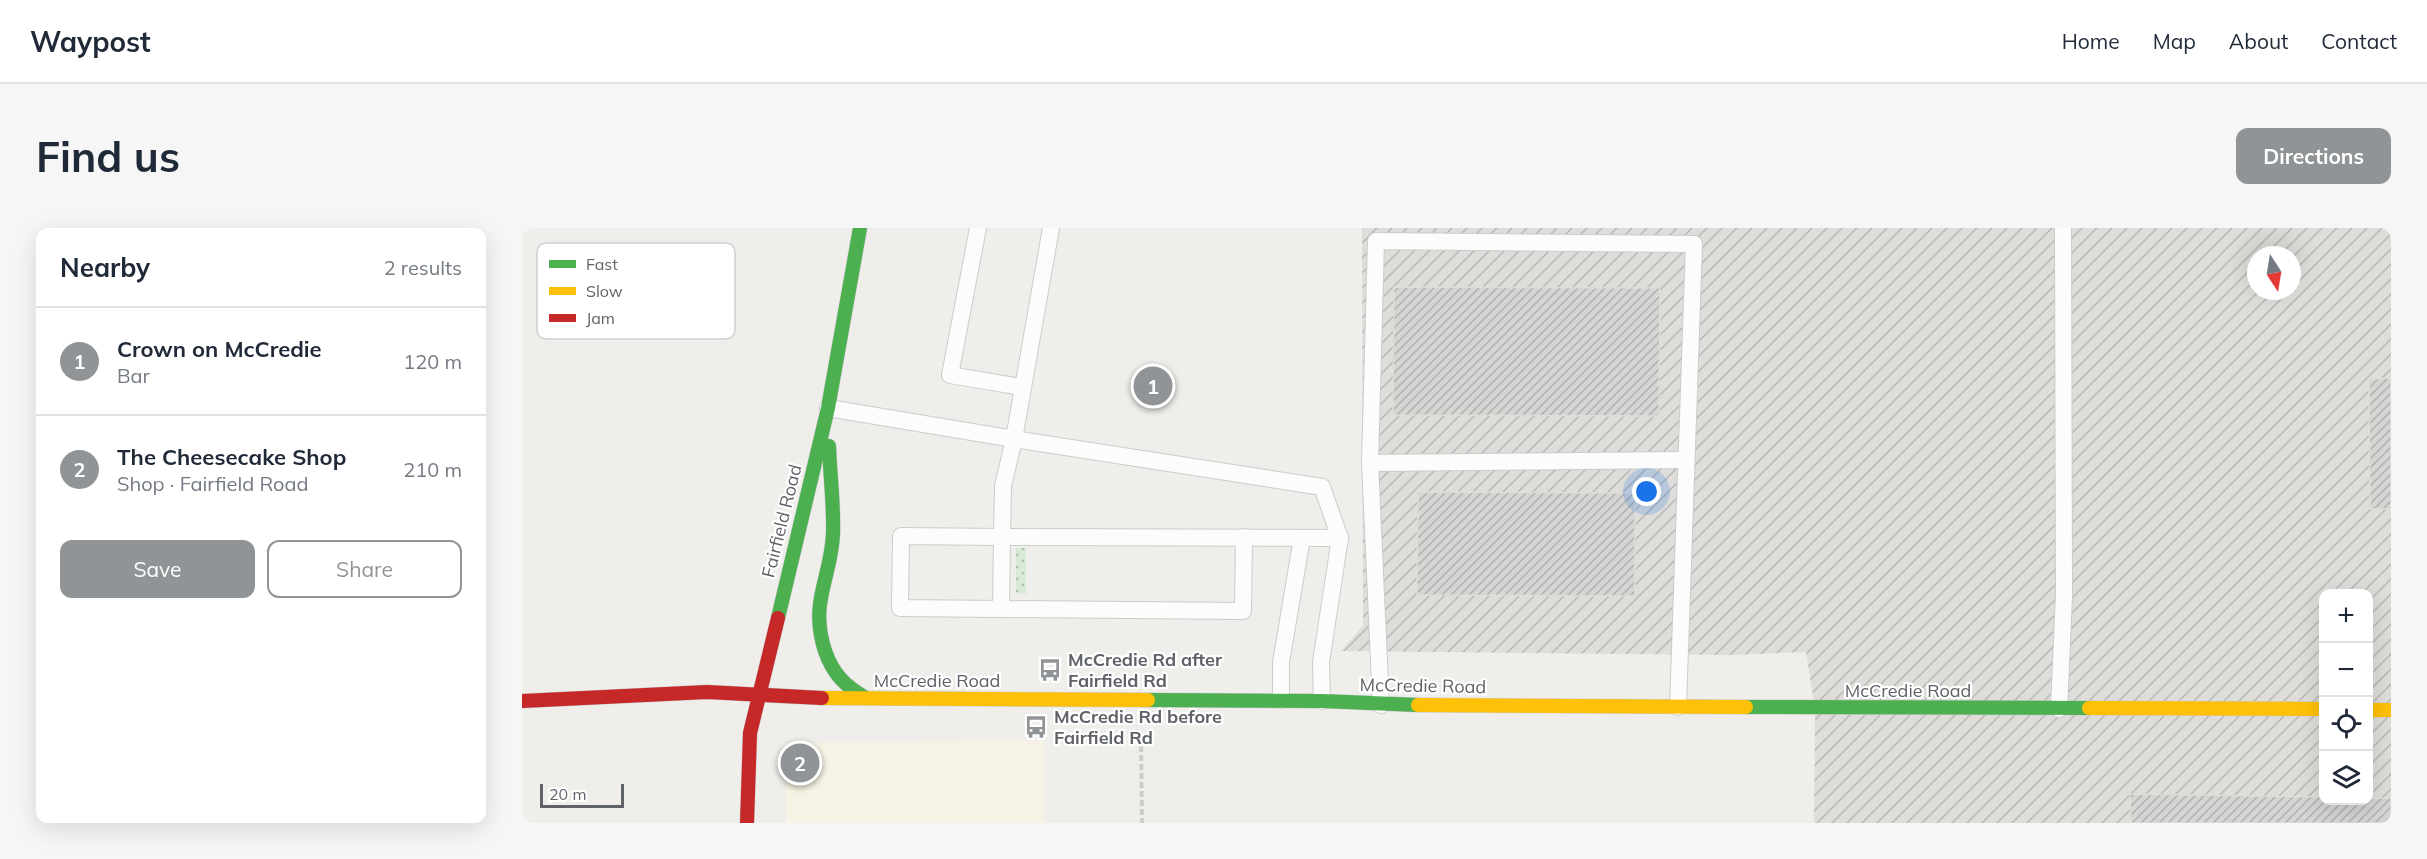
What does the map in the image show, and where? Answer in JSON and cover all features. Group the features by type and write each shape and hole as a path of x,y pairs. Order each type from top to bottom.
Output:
{"street":[{"name":"Fairfield Road","path":"747,823 749,743 758,696 828,408 860,228"},
{"path":"828,408 833,535 818,612 819,632 837,676 849,688 866,698"},
{"name":"McCredie Road","path":"522,701 707,692 794,698 1322,700 1381,705 2319,709"},
{"path":"2373,710 2391,710"}],"lane":[{"path":"978,228 950,375 1021,387"},
{"path":"1001,609 1003,486 1014,439 1021,387 1051,228"},
{"path":"2059,709 2064,595 2063,228"},
{"path":"1381,705 1370,463 1376,241 1694,244 1678,707"},
{"path":"828,408 1322,487 1340,538 1321,662 1322,700"},
{"path":"1370,463 1686,460"},
{"path":"1244,537 1243,611 900,608 901,536 1244,537 1340,538"},
{"path":"1281,700 1281,662 1302,538"}],"path":[{"path":"1141,737 1142,823"}],"shaded area":[{"path":"1362,228 2391,228 2391,823 1814,823 1815,709 1806,652 1729,655 1341,651 1363,626"},
{"path":"1044,741 1044,823 786,823 786,743"}],"green space":[{"path":"1016,548 1026,548 1026,594 1016,593"}],"building":[{"path":"1394,287 1660,288 1659,416 1393,415"},
{"path":"2391,378 2391,509 2370,509 2369,379"},
{"path":"1418,492 1635,493 1635,596 1417,595"},
{"path":"2130,794 2319,797 2319,805 2373,805 2373,799 2391,798 2391,823 2131,823"}],"traffic: fast":[{"path":"778,618 828,408 860,228"},
{"path":"829,446 833,534 820,604 821,634 828,659 836,673 846,684 866,698"},
{"path":"1148,700 1322,701 1418,705"},
{"path":"1746,707 2089,708"}],"traffic: slow":[{"path":"822,698 1148,700"},
{"path":"1418,705 1746,707"},
{"path":"2089,708 2319,709"},
{"path":"2373,710 2391,710"}],"traffic: jam":[{"path":"747,823 750,733 778,618"},
{"path":"522,701 707,692 822,698"}],"place":[{"name":"Crown on McCredie","path":"1153,386"},
{"name":"McCredie Rd after Fairfield Rd","path":"1050,670"},
{"name":"McCredie Rd before Fairfield Rd","path":"1036,727"},
{"name":"The Cheesecake Shop","path":"800,763"}]}
